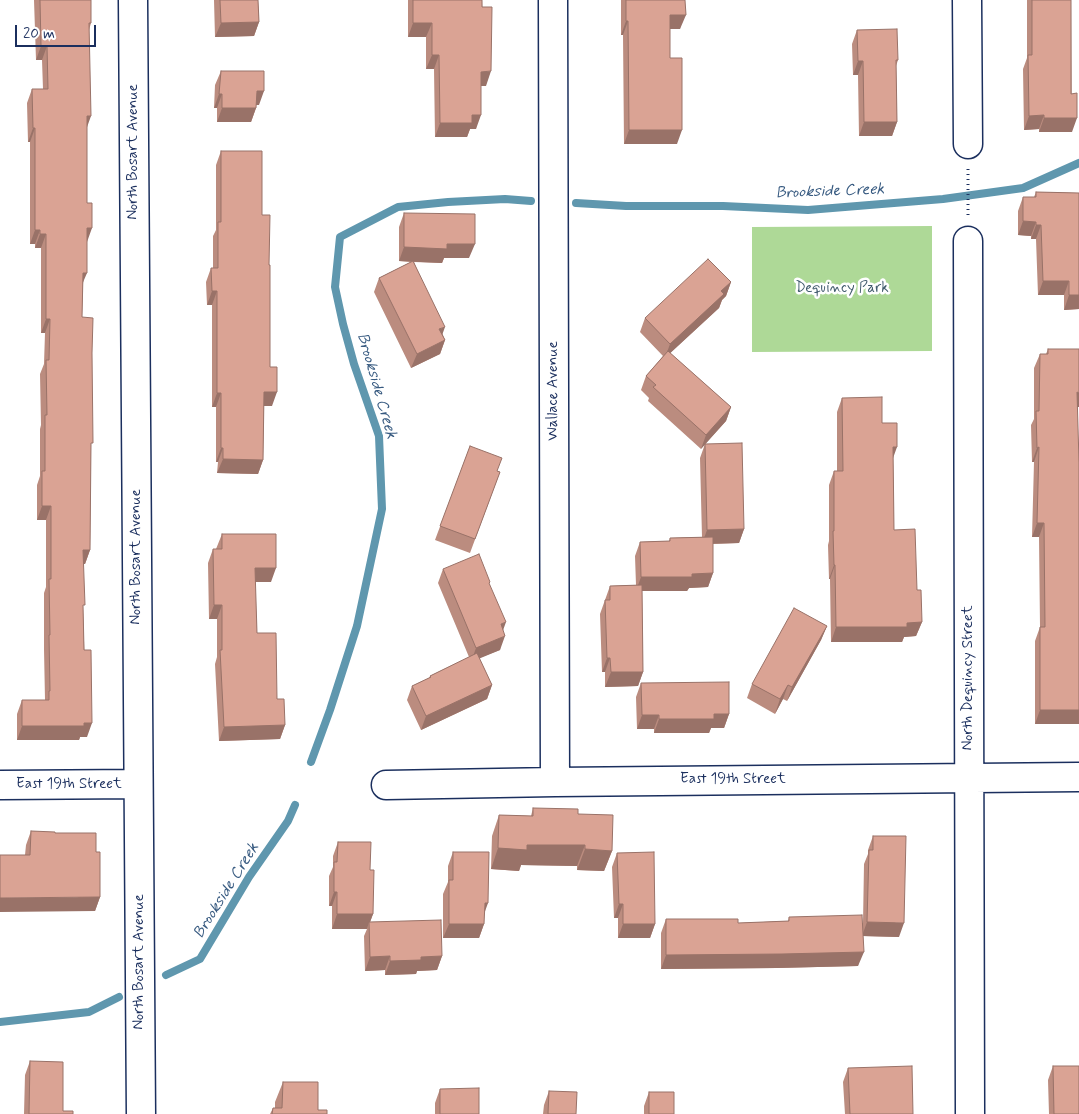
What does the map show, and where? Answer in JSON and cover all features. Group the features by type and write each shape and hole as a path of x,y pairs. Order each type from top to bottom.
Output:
{"street":[{"name":"North Bosart Avenue","path":"133,0 141,1114"},
{"name":"Wallace Avenue","path":"553,0 556,782"},
{"path":"967,0 968,144"},
{"name":"North Dequincy Street","path":"968,241 970,1114"},
{"name":"East 19th Street","path":"386,785 1079,777"},
{"name":"East 19th Street","path":"0,785 138,784"}],"path":[{"path":"968,177 968,214"}],"green space":[{"name":"Dequincy Park","path":"932,226 932,351 752,352 752,227"}],"building":[{"path":"40,0 91,0 91,23 89,23 91,116 87,116 87,203 92,203 92,228 87,228 87,273 83,273 82,317 93,318 93,443 91,443 90,550 83,550 84,650 91,650 92,723 84,723 84,726 22,726 22,700 49,700 50,691 49,579 51,579 51,506 42,506 42,471 45,471 46,360 49,360 50,319 46,319 46,234 40,234 40,230 35,230 35,128 33,128 32,89 48,89 47,46 41,46"},
{"path":"220,0 258,0 259,22 221,23"},
{"path":"413,0 482,0 482,7 492,7 491,71 481,72 481,115 472,115 472,123 440,123 439,55 432,55 432,23 413,23"},
{"path":"626,0 685,0 686,15 670,15 670,58 682,58 682,130 629,130 628,21 626,21"},
{"path":"1032,0 1071,0 1071,94 1077,93 1077,118 1044,118 1044,115 1029,116 1028,55 1032,55"},
{"path":"897,29 897,122 864,122 863,61 858,61 857,30"},
{"path":"221,71 264,71 264,91 257,91 256,108 222,108 222,94 219,94"},
{"path":"221,151 262,151 262,215 270,215 270,367 277,367 277,392 264,392 263,460 223,459 223,448 221,448 221,393 217,393 217,291 212,291 211,268 218,268 218,222 221,222"},
{"path":"1036,192 1079,193 1079,295 1069,295 1069,281 1043,281 1041,225 1036,225 1036,222 1023,221 1023,197 1036,197"},
{"path":"404,213 475,214 475,244 447,244 447,249 404,247"},
{"path":"708,259 731,282 721,291 724,294 670,344 645,318"},
{"path":"413,261 445,327 439,329 445,340 417,354 379,278"},
{"path":"1048,349 1079,349 1079,393 1077,392 1079,462 1079,710 1040,710 1040,627 1045,627 1044,523 1037,523 1039,447 1037,448 1036,411 1039,411 1040,354 1048,354"},
{"path":"668,351 731,407 706,435 653,387 656,385 646,376"},
{"path":"882,397 882,423 897,423 897,447 893,447 894,530 915,529 917,590 921,590 922,622 907,623 907,627 836,627 833,531 834,471 843,471 842,398"},
{"path":"742,443 744,529 707,530 705,444"},
{"path":"470,446 502,458 497,471 500,472 475,539 440,526"},
{"path":"222,534 276,534 276,568 255,568 257,633 276,633 277,699 284,699 285,725 224,727 220,650 222,650 222,605 214,605 213,549 222,549"},
{"path":"713,537 713,573 692,574 692,577 641,577 640,542 670,541 670,538"},
{"path":"479,554 506,622 501,624 505,636 476,648 443,569"},
{"path":"642,585 643,672 611,672 610,658 607,658 605,600 610,600 610,586"},
{"path":"794,608 827,626 792,687 788,685 780,699 752,684"},
{"path":"477,653 492,685 426,716 412,686"},
{"path":"729,682 729,714 714,714 714,719 659,719 659,715 642,715 641,683"},
{"path":"533,808 578,809 578,814 613,815 612,851 585,849 585,845 527,845 527,850 498,848 499,815 533,816"},
{"path":"31,831 96,833 96,852 100,852 100,897 0,898 0,855 30,855"},
{"path":"873,836 906,836 904,923 867,922 869,850 873,850"},
{"path":"338,842 371,842 370,870 374,870 373,914 337,914 337,892 334,892 334,862 337,862"},
{"path":"453,852 489,852 488,903 485,903 484,924 449,924 449,880 453,880"},
{"path":"654,852 655,924 623,924 623,904 619,904 617,853"},
{"path":"862,915 864,952 666,955 666,919 738,919 738,923 789,921 789,917"},
{"path":"441,920 442,956 421,957 421,960 390,961 390,956 370,957 369,922"},
{"path":"30,1061 63,1062 63,1111 73,1111 73,1114 29,1114"},
{"path":"912,1066 913,1114 850,1114 848,1068"},
{"path":"1053,1066 1079,1066 1079,1114 1054,1114"},
{"path":"283,1082 318,1082 318,1110 327,1110 327,1114 272,1114 273,1108 282,1108"},
{"path":"479,1088 479,1114 440,1114 440,1089"},
{"path":"549,1091 577,1092 576,1114 548,1114"},
{"path":"649,1092 674,1092 674,1114 649,1114"}],"waterway":[{"name":"Brookside Creek","path":"576,203 808,210 943,199 1023,188 1079,163"},
{"name":"Brookside Creek","path":"311,762 357,626 382,509 379,436 354,364 335,287 340,237 398,207 505,199 531,201"},
{"name":"Brookside Creek","path":"166,975 200,959 249,877 288,821 295,805"},
{"name":"Brookside Creek","path":"0,1022 89,1012 119,997"}]}
